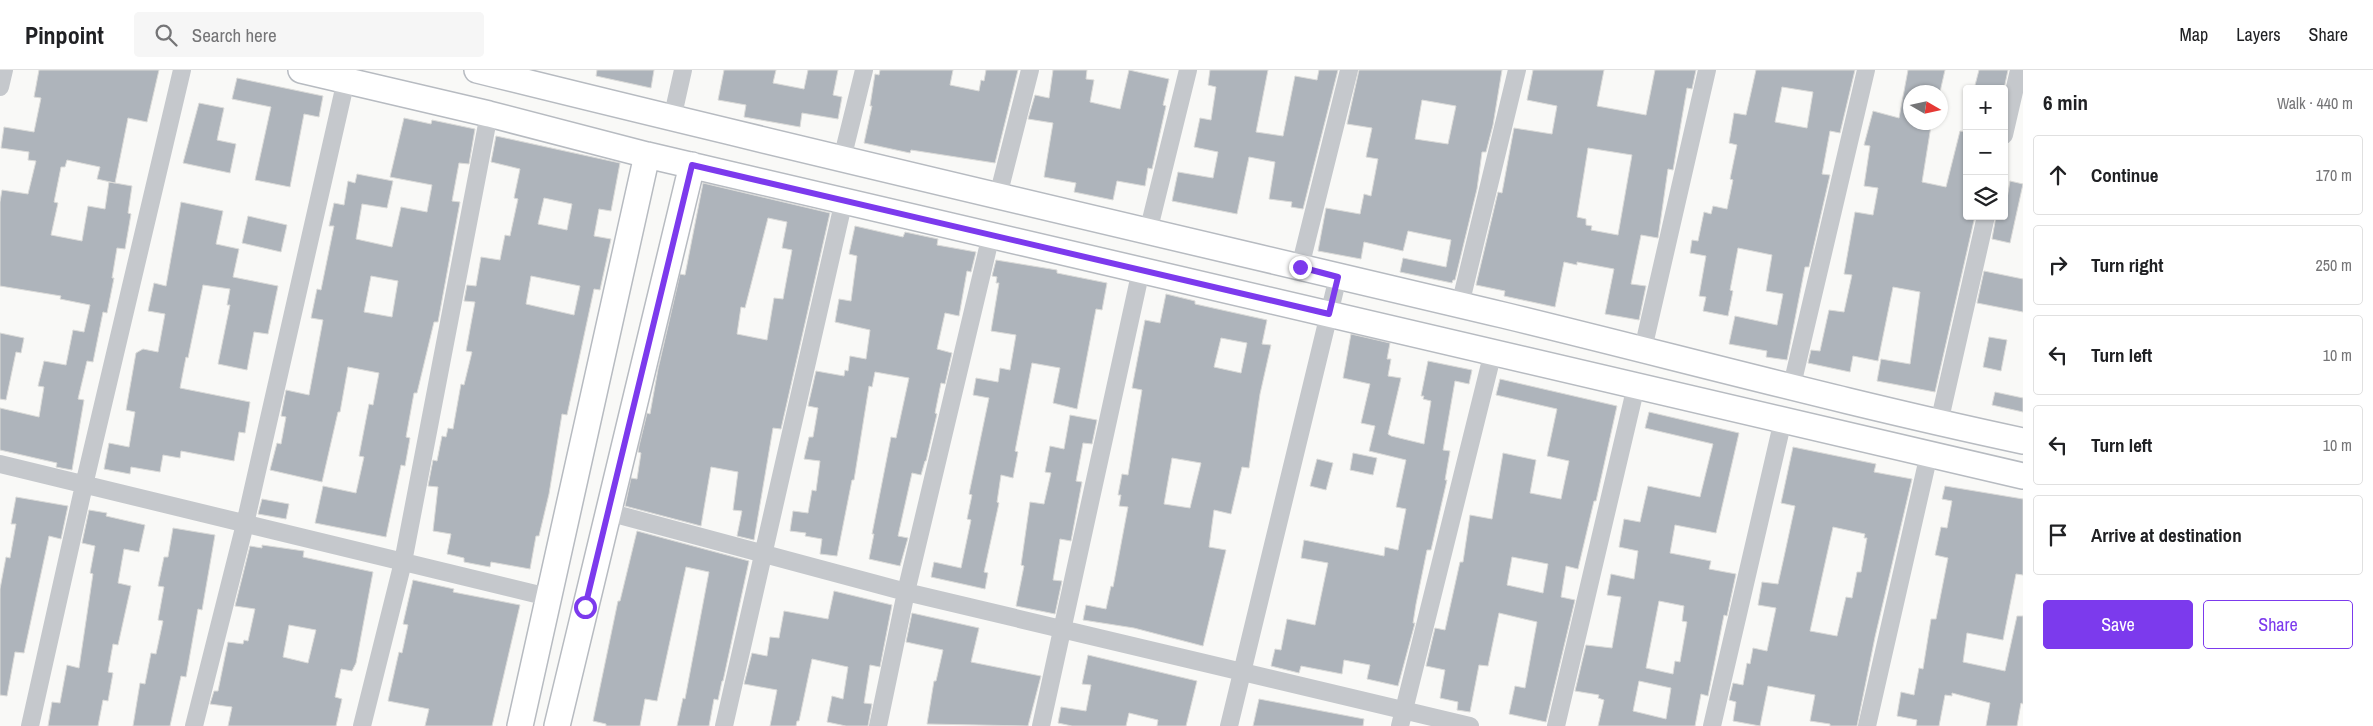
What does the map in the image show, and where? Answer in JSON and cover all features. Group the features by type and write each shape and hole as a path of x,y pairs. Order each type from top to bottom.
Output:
{"main road":[{"path":"301,70 489,114 647,155 2023,476"},
{"path":"477,70 672,119 1460,305 1792,385 1939,423 2023,441"},
{"path":"520,726 647,155"},
{"path":"557,726 692,165"}],"street":[{"path":"0,87 4,70"},
{"path":"30,726 84,485 182,70"},
{"path":"672,119 683,70"},
{"path":"842,159 864,70"},
{"path":"998,196 1030,70"},
{"path":"1148,232 1188,70"},
{"path":"1300,267 1349,70"},
{"path":"1460,305 1517,70"},
{"path":"1643,349 1707,70"},
{"path":"1792,385 1866,70"},
{"path":"2005,130 2019,70"},
{"path":"194,726 245,524 346,80"},
{"path":"362,726 403,562 489,114"},
{"path":"724,726 844,200"},
{"path":"1939,423 1985,220"},
{"path":"878,726 906,592 991,235"},
{"path":"1041,726 1141,270"},
{"path":"1229,726 1338,277"},
{"path":"1401,718 1493,352"},
{"path":"1556,726 1636,386"},
{"path":"1712,726 1783,420"},
{"path":"1868,726 1929,454"},
{"path":"0,464 548,596"},
{"path":"608,512 906,592 1242,671 1401,718 1470,726"}],"building":[{"path":"39,70 159,70 147,122 128,118 115,183 97,179 100,167 67,160 65,167 61,167 54,202 58,203 51,235 82,241 88,206 105,209 109,182 132,186 128,213 131,214 125,249 117,248 112,278 114,278 107,313 103,312 93,362 87,361 78,399 84,400 72,470 56,467 57,463 0,450 0,408 39,417 44,387 38,386 44,361 66,365 73,330 84,332 90,305 60,299 61,296 0,286 0,202 2,190 28,194 36,161 28,160 29,152 1,148 4,127 34,132 41,98 34,97"},
{"path":"597,70 654,70 651,88 596,76"},
{"path":"724,70 776,70 773,83 804,89 808,70 838,70 833,95 842,97 838,119 802,113 800,127 744,117 746,105 718,100"},
{"path":"880,70 953,70 950,85 979,91 981,80 984,81 986,70 1018,70 995,163 911,150 910,153 864,143 872,106 870,106 875,74 879,75"},
{"path":"1053,70 1087,70 1086,79 1094,80 1090,102 1120,109 1129,70 1169,79 1163,105 1166,106 1152,169 1148,168 1145,186 1117,181 1113,200 1074,192 1076,183 1044,177 1053,123 1028,119 1035,95 1049,98"},
{"path":"1210,70 1268,70 1256,132 1283,136 1295,76 1317,80 1319,70 1338,70 1303,209 1291,207 1292,202 1269,199 1275,162 1249,157 1237,214 1172,201 1178,172 1213,178 1218,152 1194,147 1200,118 1211,120 1216,87 1208,85"},
{"path":"1359,70 1502,70 1493,125 1486,152 1482,152 1477,189 1455,280 1452,283 1400,272 1403,258 1446,267 1451,240 1408,231 1403,251 1364,242 1361,259 1318,251 1326,208 1360,214 1364,194 1371,196 1378,159 1366,157 1372,128 1347,124","holes":["1422,100 1456,106 1448,144 1415,139"]},
{"path":"1533,70 1604,70 1597,106 1646,115 1655,70 1696,70 1692,89 1687,88 1673,170 1668,169 1658,238 1641,235 1631,284 1646,286 1639,320 1605,314 1614,269 1577,262 1577,265 1564,262 1555,307 1504,296 1505,291 1476,285 1498,192 1502,193 1514,128 1552,134 1557,106 1527,100","holes":["1588,148 1632,155 1618,235 1591,230 1592,226 1586,225 1586,219 1577,217"]},
{"path":"1756,70 1855,70 1840,133 1830,131 1822,174 1830,175 1809,267 1805,267 1787,360 1766,357 1767,351 1729,344 1735,316 1777,325 1783,294 1766,291 1772,255 1738,248 1730,290 1733,291 1728,316 1703,311 1706,297 1699,296 1706,256 1690,253 1692,240 1698,241 1704,212 1711,214 1713,206 1727,209 1733,180 1730,179 1737,145 1729,143 1734,113 1746,115","holes":["1782,87 1813,92 1807,128 1775,122"]},
{"path":"1908,70 1945,70 1942,85 1905,85"},
{"path":"1979,70 2008,70 2005,85 1975,85"},
{"path":"237,78 323,96 319,117 304,114 290,187 255,180 271,107 232,99"},
{"path":"1903,97 1903,130 1930,130 1922,182 1946,187 1960,131 1963,131 1963,220 1974,220 1935,392 1877,381 1881,359 1910,364 1920,292 1893,287 1878,361 1853,356 1850,372 1808,363 1811,350 1820,351 1829,310 1844,312 1852,275 1844,274 1855,212 1873,215 1878,188 1864,186 1870,146 1864,145 1873,111 1899,118"},
{"path":"199,103 224,108 217,140 236,144 230,173 183,163"},
{"path":"404,118 431,124 432,120 475,129 469,164 459,163 452,201 460,202 438,322 434,322 417,393 414,393 406,437 410,438 405,466 401,465 386,537 315,523 323,486 356,493 364,457 359,456 369,404 373,405 379,373 348,367 340,412 338,412 322,482 270,470 277,443 281,444 286,417 281,416 286,390 309,395 323,320 311,318 317,289 321,290 334,226 329,226 334,203 344,205 348,181 355,183 357,174 393,181 387,208 362,204 356,239 392,247 401,207 427,212 432,185 390,177","holes":["371,276 398,281 392,317 364,312"]},
{"path":"496,136 620,163 611,211 599,209 594,236 611,239 600,290 594,289 567,415 562,414 549,494 539,536 536,536 530,569 491,562 490,567 464,562 464,558 447,554 451,534 433,531 438,487 428,486 433,460 437,461 442,436 446,437 448,428 453,429 461,384 464,385 472,352 466,351 475,302 464,301 467,285 476,286 481,257 500,260 505,235 510,236 518,199 514,198 520,169 491,162","holes":["544,198 572,204 567,230 538,224","531,276 580,286 574,315 526,304"]},
{"path":"2010,181 2023,184 2010,243 1992,239 1995,220 2008,220"},
{"path":"703,183 830,213 781,429 773,428 754,540 737,536 742,511 733,510 738,472 711,467 701,526 625,506 631,478 637,479 641,453 638,452 639,446 647,413 650,414 658,369 680,274 685,275","holes":["768,218 787,222 782,248 792,250 783,299 774,298 767,340 737,334 741,307 745,308"]},
{"path":"181,202 223,211 216,244 239,249 233,277 278,286 268,334 254,332 247,370 218,364 230,305 227,305 230,289 203,285 188,358 186,357 180,388 250,402 245,433 239,432 234,461 181,451 180,458 163,455 160,472 131,467 130,474 104,469 109,443 129,447 135,412 126,410 136,353 143,349 158,352 165,314 148,311 154,283 166,286"},
{"path":"248,216 287,225 281,252 242,243"},
{"path":"855,226 903,237 905,232 938,239 937,245 976,252 971,272 967,271 959,316 945,313 937,349 952,353 945,384 941,383 935,413 937,414 926,461 921,475 912,473 898,536 908,538 900,566 869,559 891,437 896,438 909,378 875,372 872,387 869,386 854,480 852,480 837,556 820,554 822,539 805,536 806,533 790,531 793,511 808,513 812,490 816,491 820,461 804,459 809,437 813,437 818,408 808,406 816,371 844,376 845,370 848,371 850,356 866,359 870,330 835,322 839,299 851,301 857,256 849,254"},
{"path":"996,260 1057,270 1057,273 1107,283 1102,310 1096,309 1077,409 1053,403 1060,368 1032,363 1015,451 1018,452 1013,478 1001,475 997,502 999,503 984,572 988,573 985,589 931,577 934,562 961,568 971,520 967,519 972,495 969,494 989,398 973,395 976,378 998,382 1000,368 1010,370 1016,335 991,331 999,283 996,283 997,277 992,276"},
{"path":"1984,271 2023,279 2023,312 1977,303"},
{"path":"1166,294 1195,301 1195,304 1267,320 1262,344 1271,345 1260,394 1249,468 1242,467 1231,514 1214,510 1209,547 1226,550 1203,646 1134,628 1083,620 1086,605 1106,609 1111,586 1113,587 1128,507 1119,506 1121,495 1118,495 1122,474 1128,475 1142,390 1132,388 1145,320 1160,323","holes":["1221,338 1247,343 1241,373 1214,367","1172,458 1201,463 1190,508 1164,504"]},
{"path":"0,333 24,338 21,353 16,352 6,400 0,399"},
{"path":"1351,334 1390,343 1387,359 1391,359 1388,376 1401,378 1388,434 1391,436 1424,444 1431,401 1423,399 1424,396 1421,396 1428,361 1472,370 1469,384 1455,381 1443,450 1450,451 1445,480 1447,480 1431,550 1427,550 1416,604 1413,623 1415,623 1398,686 1367,679 1370,665 1344,660 1342,674 1301,666 1299,673 1271,666 1275,649 1281,650 1287,619 1315,625 1328,563 1301,558 1304,540 1384,556 1385,547 1398,550 1406,509 1396,507 1406,460 1369,451 1375,426 1361,423 1370,384 1343,378"},
{"path":"1989,337 2007,340 2001,371 1983,367"},
{"path":"1500,379 1617,406 1596,501 1594,501 1578,569 1566,566 1561,597 1575,600 1546,722 1509,714 1515,686 1525,688 1537,622 1499,613 1488,666 1479,665 1470,712 1457,710 1458,702 1440,698 1445,670 1426,666 1435,628 1445,630 1460,562 1463,562 1470,515 1492,519 1503,453 1536,460 1530,493 1561,499 1569,461 1547,456 1557,409 1496,395","holes":["1512,557 1548,564 1543,593 1507,585"]},
{"path":"1995,392 2023,398 2023,412 1992,405"},
{"path":"1649,412 1739,433 1716,533 1675,525 1670,553 1711,561 1709,569 1736,574 1727,616 1724,615 1708,696 1701,694 1695,726 1598,726 1604,700 1598,698 1599,695 1575,691 1586,645 1612,648 1621,597 1607,595 1611,574 1634,579 1638,551 1619,547 1624,519 1640,522 1648,486 1700,497 1713,444 1645,428","holes":["1659,601 1684,606 1682,621 1687,622 1680,662 1675,661 1673,674 1646,668","1639,681 1671,688 1666,719 1633,711"]},
{"path":"1070,415 1097,420 1092,444 1083,443 1076,481 1082,482 1071,541 1060,539 1053,580 1062,581 1055,614 1016,606 1024,566 1021,565 1030,502 1044,504 1051,473 1045,472 1050,446 1064,449"},
{"path":"1793,447 1876,464 1874,472 1912,479 1875,637 1857,726 1830,726 1830,724 1810,721 1815,695 1768,686 1760,726 1733,721 1736,702 1729,700 1733,683 1743,685 1747,663 1750,664 1753,648 1767,651 1776,608 1758,605 1762,582 1778,584 1795,506 1781,503","holes":["1833,527 1865,534 1864,538 1867,538 1861,572 1857,572 1852,598 1846,597 1837,636 1810,631"]},
{"path":"1353,453 1377,458 1373,475 1350,470"},
{"path":"1317,459 1333,463 1326,490 1310,486"},
{"path":"1945,486 2023,499 2023,575 2016,574 2003,640 1967,633 1963,662 2005,671 2017,616 2023,616 2023,704 2021,703 2017,726 1986,726 1990,703 1952,693 1952,696 1945,695 1939,726 1916,726 1917,720 1897,716 1901,692 1914,695 1919,668 1923,669 1931,619 1936,619 1948,558 1935,555 1941,527 1947,528 1952,501 1942,499"},
{"path":"16,497 68,506 61,539 49,536 24,653 15,652 7,696 0,695 0,589 6,557 10,558 16,524 11,524"},
{"path":"262,499 289,504 286,519 258,514"},
{"path":"89,510 107,513 106,516 145,525 139,552 124,549 118,583 131,586 118,645 113,644 108,672 113,673 108,701 103,700 98,726 48,726 52,702 60,703 67,665 79,668 93,574 90,573 95,546 82,543"},
{"path":"173,528 215,535 202,610 198,609 186,677 181,676 170,726 133,726 140,683 145,684 151,653 156,654 163,621 158,620 164,587 158,586 164,557 168,557"},
{"path":"637,531 749,561 723,681 718,700 714,699 709,726 677,726 683,698 685,699 709,572 686,567 657,701 645,699 640,726 606,726 606,724 593,721 618,601 620,601"},
{"path":"262,545 304,551 303,557 373,572 356,663 352,671 341,669 335,697 342,699 336,726 228,726 232,707 210,704 214,691 218,691 228,642 243,644 244,640 248,641 255,609 235,606 250,546 262,548","holes":["289,625 316,630 308,663 283,657"]},
{"path":"413,580 454,589 453,592 520,605 492,726 425,726 429,709 388,701 399,652 402,653 408,625 403,624"},
{"path":"834,591 892,605 880,667 870,665 864,703 872,704 868,726 846,726 827,722 832,696 843,699 848,667 812,659 799,721 797,721 796,726 770,726 777,690 744,684 752,653 767,656 770,637 779,638 784,611 828,619"},
{"path":"912,613 979,628 971,662 1041,676 1028,726 927,724 934,681 936,681 943,650 906,642"},
{"path":"1088,655 1197,681 1186,726 1157,726 1158,720 1129,713 1126,726 1072,726 1058,723 1061,707 1086,711 1091,685 1082,684"},
{"path":"1259,699 1364,719 1363,726 1253,726"}],"route":[{"path":"585,607 692,165 1329,314 1338,277 1300,267"}]}
